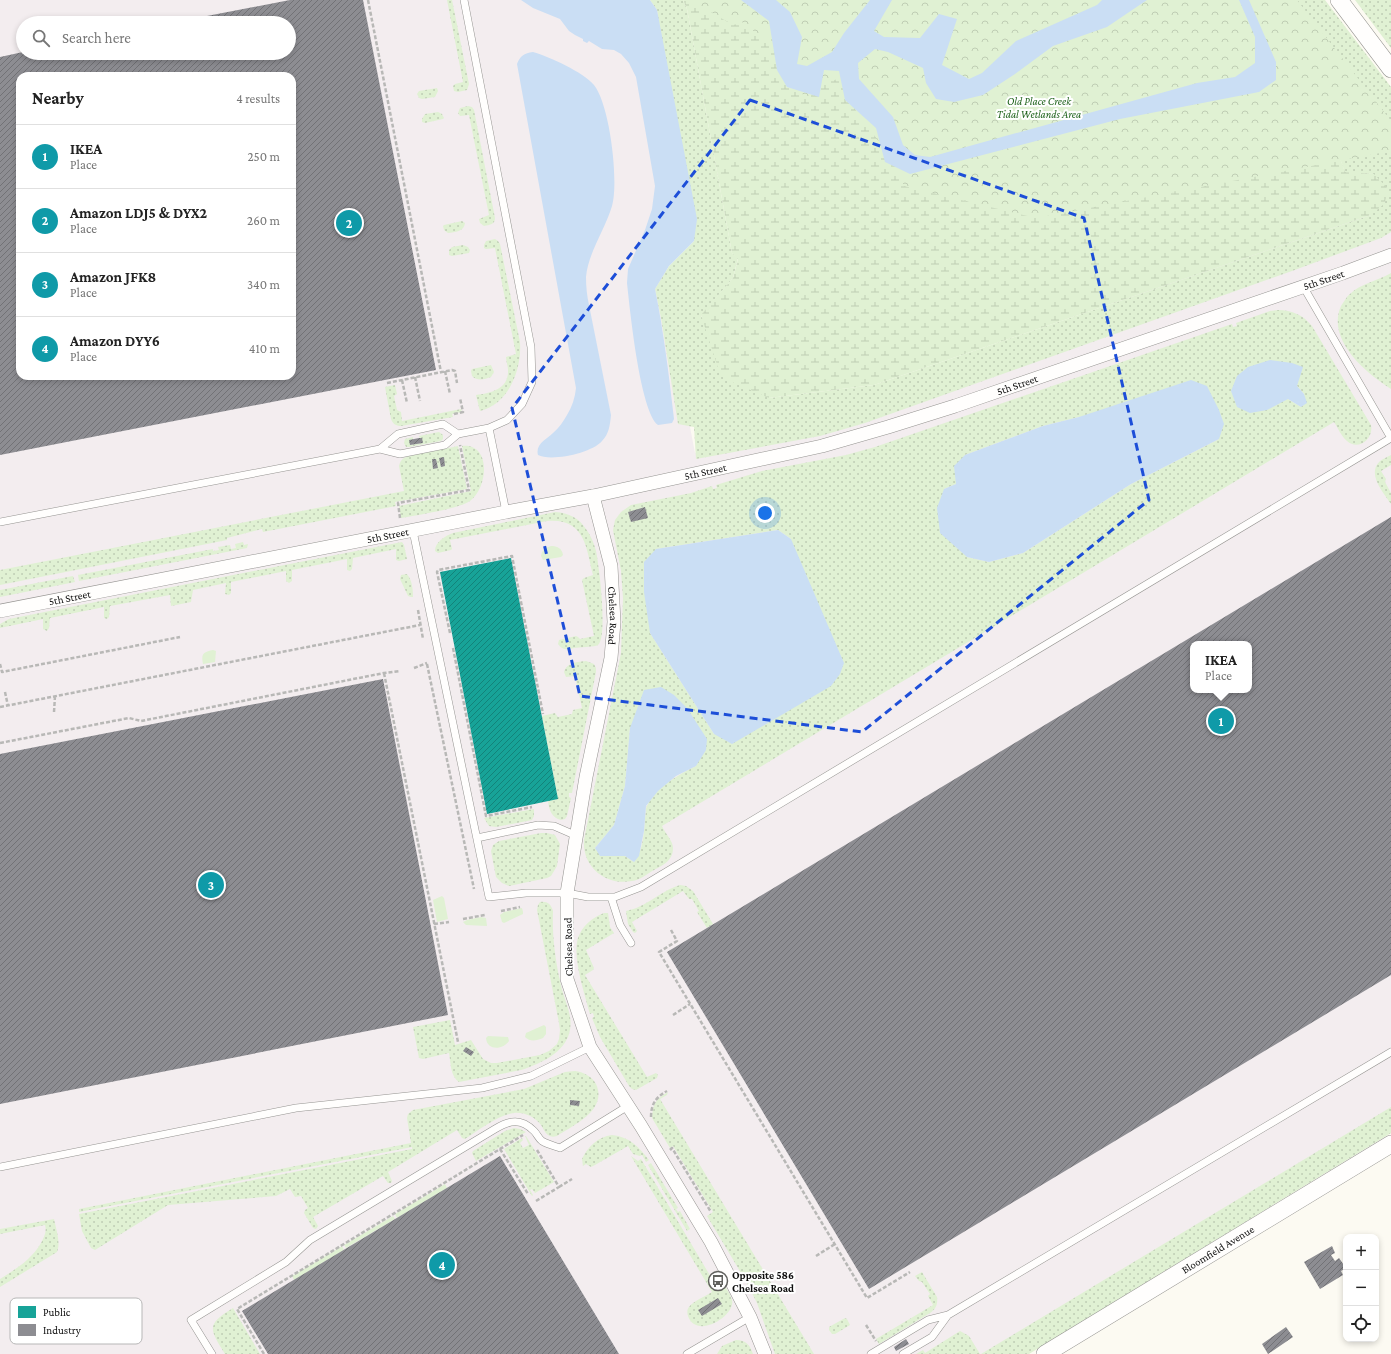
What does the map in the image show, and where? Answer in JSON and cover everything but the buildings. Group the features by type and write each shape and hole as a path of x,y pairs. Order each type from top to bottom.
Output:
{"street":[{"path":"1339,0 1391,69"},
{"name":"5th Street","path":"0,611 593,496 822,446 955,406 1391,255"},
{"name":"Chelsea Road","path":"593,496 610,566 614,622 611,658 586,777 568,893 568,979 590,1048 628,1106 711,1242 750,1317 765,1354"},
{"name":"Bloomfield Avenue","path":"1052,1352 1391,1144"}],"lane":[{"path":"0,522 380,449 400,454 446,445 458,434 489,428 507,420 522,404 532,382 531,347 464,0"},
{"path":"413,531 489,897 526,893 568,893 588,896 615,897 647,883 1391,438 1303,286"},
{"path":"380,449 398,434 443,424 458,434"},
{"path":"489,428 506,512"},
{"path":"477,838 538,825 554,826 577,836"},
{"path":"611,897 620,925 630,943"},
{"path":"0,1168 296,1108 482,1088 531,1076 590,1048"},
{"path":"871,1354 928,1320 948,1315 1391,1052"},
{"path":"212,1354 191,1320 286,1262 310,1240 495,1129 506,1123 518,1121 527,1125 536,1132 541,1141 560,1148 628,1106"},
{"path":"903,1354 932,1336 948,1315"},
{"path":"687,1354 750,1317"}],"path":[{"path":"368,0 440,372"},
{"path":"387,383 454,370 457,383"},
{"path":"445,371 450,394"},
{"path":"415,377 420,400"},
{"path":"402,380 407,403"},
{"path":"454,414 463,412 460,398"},
{"path":"400,518 398,503 469,490 460,445"},
{"path":"450,633 437,572 438,570 512,556 543,714"},
{"path":"418,610 423,639"},
{"path":"0,707 420,625"},
{"path":"0,664 2,672 180,637"},
{"path":"453,648 486,816 532,807"},
{"path":"414,668 433,662"},
{"path":"427,664 474,889"},
{"path":"0,743 129,718 141,721 400,671"},
{"path":"384,673 458,1042"},
{"path":"5,692 8,706"},
{"path":"54,712 55,696"},
{"path":"501,911 520,907"},
{"path":"463,919 485,915"},
{"path":"434,924 449,922"},
{"path":"671,930 678,941 659,952 867,1298 910,1272"},
{"path":"673,1015 690,1004"},
{"path":"651,1119 652,1108 656,1099 667,1091"},
{"path":"264,1354 237,1309 525,1134 527,1135"},
{"path":"666,1144 670,1150 672,1148 711,1212"},
{"path":"500,1149 528,1194"},
{"path":"536,1149 559,1187"},
{"path":"536,1201 572,1179"},
{"path":"816,1256 835,1244"},
{"path":"866,1324 875,1340"}],"highlighted area":[{"path":"750,100 1084,218 1149,500 862,732 580,696 512,408"}],"shaded area":[{"path":"0,0 678,0 665,297 695,453 1391,204 1391,1125 1020,1354 0,1354"}],"green space":[{"path":"447,0 452,0 469,84 467,90 458,92 454,91 453,86 463,82"},
{"path":"650,0 683,0 687,9 732,253 738,258 733,278 701,316 769,398 874,385 1371,215 1374,174 1345,173 1286,0 1325,0 1391,87 1391,232 1381,238 1292,271 865,423 820,436 696,459 694,427 678,424 655,289 669,266 694,241 657,10"},
{"path":"683,0 741,0 824,70 1337,150 1345,172 1374,174 1389,190 1384,204 1371,215 874,385 769,398 734,383 719,371 701,315 733,278 738,259 732,253 687,9"},
{"name":"Old Place Creek Tidal Wetlands Area","path":"690,0 1297,0 1391,121 1391,151 1036,218 904,186 897,165 857,113 841,78 821,84 806,99 790,76 778,36 757,34 744,22 733,25"},
{"path":"1355,0 1391,0 1391,48"},
{"path":"437,88 438,91 435,97 422,99 419,98 417,94 419,91"},
{"path":"468,106 472,107 474,110 495,218 493,223 484,226 480,223 479,219 489,215 469,115 460,116 458,113 460,108"},
{"path":"438,112 442,114 443,119 425,123 422,122 425,114"},
{"path":"462,221 465,223 463,228 459,231 448,233 444,230 444,225"},
{"path":"495,239 500,244 520,342 520,352 516,374 506,393 499,401 480,411 476,395 498,389 506,382 508,368 506,357 516,354 495,248 484,248 486,241"},
{"path":"463,245 468,247 470,250 469,253 452,256 449,255 449,250 452,247"},
{"path":"1391,273 1391,389 1360,365 1351,354 1339,331 1338,319 1341,306 1354,290"},
{"path":"1283,310 1293,312 1301,316 1312,326 1371,425 1368,439 1360,444 1351,444 1341,434 1334,422 662,826 673,845 673,852 664,864 641,878 622,882 613,880 605,877 591,866 584,850 584,840 621,653 623,598 621,571 613,530 615,520 621,512 631,505 691,493 712,486 713,489 717,488 716,485 762,471 846,455 875,447 1232,324 1233,327 1237,326 1236,323 1270,311","holes":["1297,386 1304,394 1301,407 1288,399","1079,417 1219,439 1131,484 1023,553 989,562 967,557 944,489 956,484 965,455 1043,426","778,530 791,539 714,734 650,633 656,549","630,728 696,766 668,782 650,799 646,809 641,847 634,862 625,856 595,848 614,825 625,786"]},
{"path":"491,365 494,372 491,377 479,379 472,376 472,369"},
{"path":"395,385 397,394 394,396 397,410 401,412 402,421 461,409 462,412 452,414 453,417 401,426 396,425 391,419 385,387"},
{"path":"439,432 443,435 443,439 441,441 409,447 406,447 404,443 405,439 413,437 410,445 422,443 419,436"},
{"path":"458,446 467,489 395,502 396,506 263,532 262,529 227,538 227,540 0,585 0,570 404,491 399,466 403,459 415,454"},
{"path":"462,446 472,447 478,452 482,459 484,468 483,477 481,486 476,495 470,501 456,507 401,518 399,506 471,491"},
{"path":"1391,455 1391,465 1381,471 1386,479 1385,482 1391,493 1391,504 1375,477 1375,472 1376,466 1380,461"},
{"path":"555,512 569,515 577,519 589,534 595,548 601,585 603,615 601,639 596,646 567,649 558,644 559,640 576,636 580,639 594,636 582,580 593,575 582,536 569,524 560,521 547,521 450,540 451,550 438,553 435,551 435,548 439,542 453,533"},
{"path":"243,542 244,545 248,544 247,548 79,581 78,575 213,549 213,551 219,550 218,547 230,545 231,549 236,548 235,544"},
{"path":"402,542 407,559 399,561 396,560 396,549 353,558 352,569 350,571 347,570 347,559 292,570 292,581 289,583 286,581 286,571 231,582 231,593 229,595 225,594 226,583 193,590 191,602 171,606 170,595 110,606 109,617 107,619 104,618 104,607 50,618 49,628 47,631 43,629 43,619 0,628 0,624 9,619"},
{"path":"551,546 559,548 563,555 561,557 543,560 541,556 542,552 545,548"},
{"path":"407,574 412,585 413,597 408,596 400,579 401,575"},
{"path":"73,576 75,582 0,597 0,590"},
{"path":"213,650 216,651 215,662 203,664 202,658 204,654"},
{"path":"586,661 594,664 596,672 572,793 569,793 569,797 571,798 567,816 565,819 561,820 553,815 548,804 548,801 558,799 542,716 555,713 558,717 572,714 573,710 582,708 575,676 566,677 564,672 570,664"},
{"path":"534,809 534,816 532,820 496,827 489,826 484,818"},
{"path":"541,833 555,835 560,844 557,866 551,876 509,886 502,883 496,877 491,851 493,845 499,841"},
{"path":"680,885 686,886 693,891 713,924 707,928 697,912 699,911 692,899 689,899 683,891 632,922 637,931 635,933 633,932 628,924 626,911 647,903 666,891"},
{"path":"442,896 444,898 448,919 437,922 433,900"},
{"path":"540,902 545,902 551,906 553,911 553,938 557,964 561,986 570,1017 568,1037 563,1045 548,1058 530,1067 459,1082 452,1073 449,1053 423,1059 419,1058 413,1027 450,1020 455,1045 471,1040 483,1059 491,1063 540,1055 549,1051 557,1044 560,1030 537,910"},
{"path":"522,908 523,914 504,923 502,922 500,915 504,912"},
{"path":"604,913 608,913 610,927 614,933 586,950 594,968 585,975 647,1077 656,1073 658,1075 657,1078 636,1090 629,1086 600,1037 592,1018 594,1017 593,1013 590,1014 582,987 578,965 577,946 578,938 582,930 588,922"},
{"path":"481,917 486,918 487,926 466,925 463,922 467,920"},
{"path":"544,1025 546,1027 546,1034 543,1038 538,1040 529,1040 525,1037 526,1033"},
{"path":"488,1036 508,1037 509,1041 503,1046 496,1048 489,1045 487,1042 486,1038"},
{"path":"575,1071 584,1073 590,1077 596,1084 598,1093 597,1102 593,1109 580,1122 572,1127 553,1137 547,1134 539,1122 532,1117 522,1113 514,1113 495,1120 465,1139 462,1138 457,1130 388,1172 392,1181 391,1183 388,1183 383,1176 313,1217 318,1226 316,1229 313,1228 304,1213 308,1208 301,1196 295,1197 290,1189 276,1196 168,1205 95,1250 91,1248 82,1231 79,1214 412,1149 412,1147 79,1212 79,1209 411,1143 407,1118 408,1114 413,1110 524,1089 565,1072"},
{"path":"668,1092 667,1095 660,1099 814,1354 775,1354 757,1303 747,1283 707,1216 713,1212 673,1146 670,1148 652,1118 654,1105 661,1097"},
{"path":"1391,1107 1391,1133 1029,1354 981,1354"},
{"path":"514,1128 526,1132 476,1161 472,1153 473,1151 505,1131"},
{"path":"612,1135 624,1138 634,1143 649,1160 646,1162 642,1155 640,1156 633,1154 628,1146 591,1167 586,1164 583,1166 582,1159 590,1146 602,1138"},
{"path":"525,1136 554,1182 535,1193 532,1189 530,1190 533,1195 532,1196 504,1149 522,1138 523,1140 520,1143 523,1148 529,1145"},
{"path":"631,1156 638,1161 641,1159 715,1284 721,1281 730,1295 732,1306 728,1313 714,1323 706,1326 699,1326 692,1323 688,1316 688,1308 691,1305 712,1292"},
{"path":"651,1163 678,1208 676,1209 678,1212 680,1211 690,1229 687,1231 648,1165"},
{"path":"445,1184 447,1188 397,1218 395,1214"},
{"path":"393,1216 395,1219 346,1248 344,1245"},
{"path":"54,1219 58,1240 57,1252 0,1287 0,1279 23,1264 33,1254 41,1243 46,1230 45,1225 0,1234 0,1229"},
{"path":"342,1246 344,1250 294,1280 292,1276"},
{"path":"922,1272 937,1297 937,1304 934,1310 879,1344 876,1339 933,1305 928,1296 930,1294 922,1282 915,1276"},
{"path":"233,1308 260,1354 225,1354 220,1346 214,1333 214,1323"},
{"path":"845,1318 850,1325 835,1334 832,1334 829,1327"},
{"path":"960,1331 969,1336 980,1354 916,1354 923,1350 925,1353"},
{"path":"736,1340 747,1344 753,1354 717,1354 722,1346"}],"water":[{"path":"521,0 650,0 657,10 697,219 694,241 669,266 655,289 668,371 674,419 672,423 658,425 652,416 646,401 637,359 627,283 628,269 645,230 652,209 655,186 636,77 629,63 621,54 614,50 602,49 589,41 587,43 583,41 583,39 569,31 560,19 533,8"},
{"path":"741,0 776,0 790,12 802,37 797,64 807,66 832,52 844,33 870,0 892,0 874,31 884,37 920,38 939,14 957,19 942,65 969,79 982,73 1016,41 1097,5 1102,0 1147,0 1107,27 1053,46 983,95 954,102 936,99 926,83 923,68 888,52 875,49 858,63 859,79 893,117 903,145 915,155 930,157 1197,83 1235,77 1255,63 1255,37 1239,0 1249,0 1276,62 1276,80 1259,92 1120,119 910,174 885,162 876,128 845,100 839,71 824,70 819,97 787,87 777,70 769,21"},
{"path":"533,52 548,57 566,66 582,75 594,85 600,95 605,109 614,162 614,195 612,206 593,250 587,268 586,277 588,302 611,415 610,426 602,441 597,445 581,453 561,457 544,457 538,455 538,448 542,442 557,429 569,412 576,388 517,64 523,55"},
{"path":"1270,360 1292,363 1303,367 1297,386 1304,394 1307,403 1301,407 1288,399 1267,410 1250,413 1237,407 1231,391 1237,376 1248,367"},
{"path":"1191,380 1207,386 1219,410 1224,424 1219,439 1131,484 1023,553 989,562 967,557 940,533 937,508 944,489 956,484 954,466 965,455 1043,426 1079,417"},
{"path":"778,530 791,539 844,663 840,674 831,686 732,744 714,734 650,633 644,592 644,562 656,549"},
{"path":"661,687 674,695 687,708 707,739 706,750 696,766 676,776 658,791 646,806 644,831 639,856 634,862 625,856 600,856 595,848 614,825 625,786 630,728 644,690"}],"place":[{"name":"Amazon LDJ5 & DYX2","path":"349,223"},
{"name":"IKEA","path":"1221,721"},
{"name":"Amazon JFK8","path":"211,885"},
{"name":"Amazon DYY6","path":"442,1265"},
{"name":"Opposite 586 Chelsea Road","path":"718,1281"}]}
